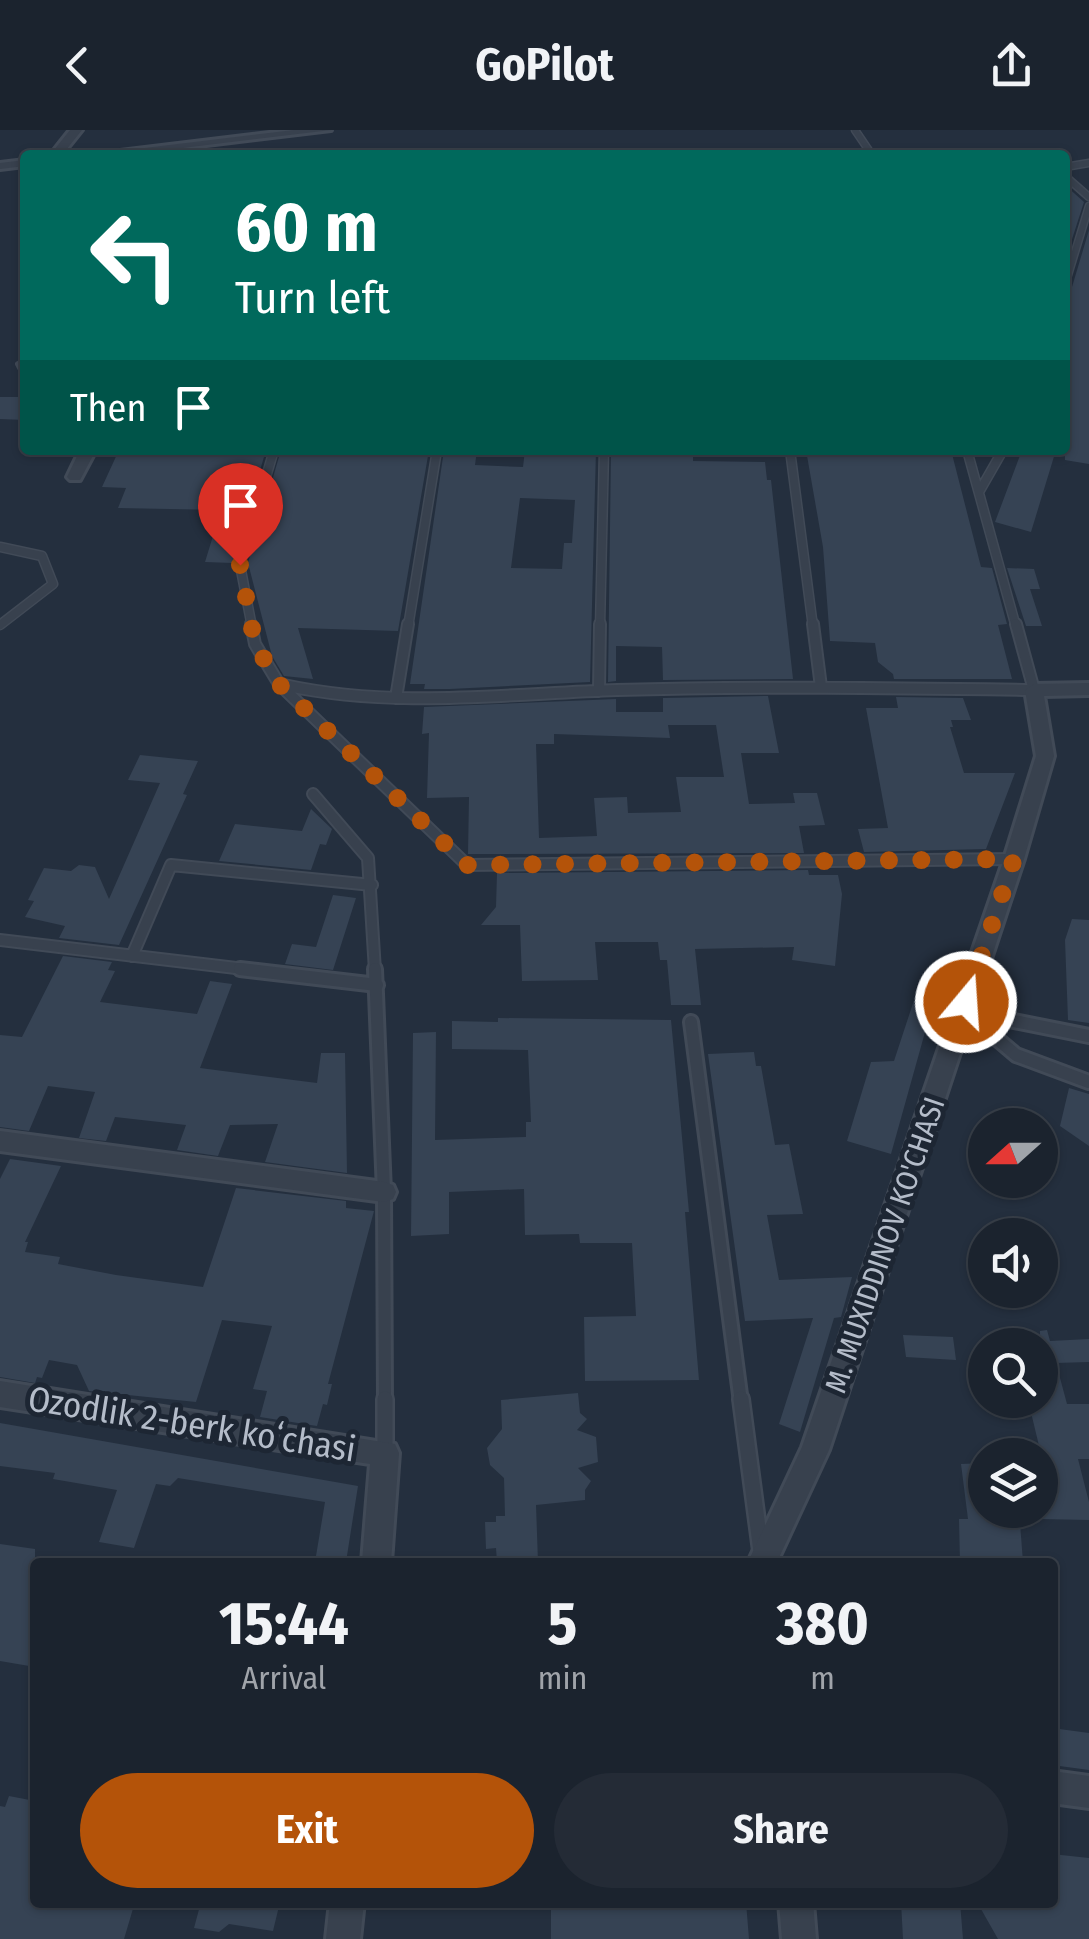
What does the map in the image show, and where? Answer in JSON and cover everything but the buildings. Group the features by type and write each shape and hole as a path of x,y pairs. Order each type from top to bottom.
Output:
{"street":[{"path":"60,150 76,130"},
{"path":"139,150 326,130"},
{"path":"75,478 86,455"},
{"path":"1034,690 1089,689"},
{"name":"M. MUXIDDINOV KO'CHASI","path":"764,1558 815,1450 975,1009 1045,756 1034,690"},
{"path":"0,1141 384,1192"},
{"name":"Ozodlik 2-berk koʻchasi","path":"0,1394 385,1453"},
{"path":"377,1558 385,1453"},
{"path":"1058,1788 1089,1792"},
{"path":"342,1939 346,1908"},
{"path":"797,1908 800,1939"}],"lane":[{"path":"1070,180 1089,197"},
{"path":"1070,269 1089,206"},
{"path":"273,455 240,565 255,644 279,684 467,865 1014,859"},
{"path":"396,698 436,455"},
{"path":"599,691 604,455"},
{"path":"791,455 821,686"},
{"path":"279,684 324,696 396,698 821,686 1034,690 968,455"},
{"path":"979,492 999,455"},
{"path":"0,546 42,556 53,584 0,626"},
{"path":"313,794 368,858 372,885 384,1192 385,1453"},
{"path":"132,956 170,865 372,885"},
{"path":"0,940 377,985"},
{"path":"975,1009 1089,1036"},
{"path":"975,1009 995,1038 1026,1063 1089,1082"},
{"path":"690,1022 761,1558"}],"route":[{"path":"240,565 255,644 279,684 467,865 1014,859 966,1002"}]}
